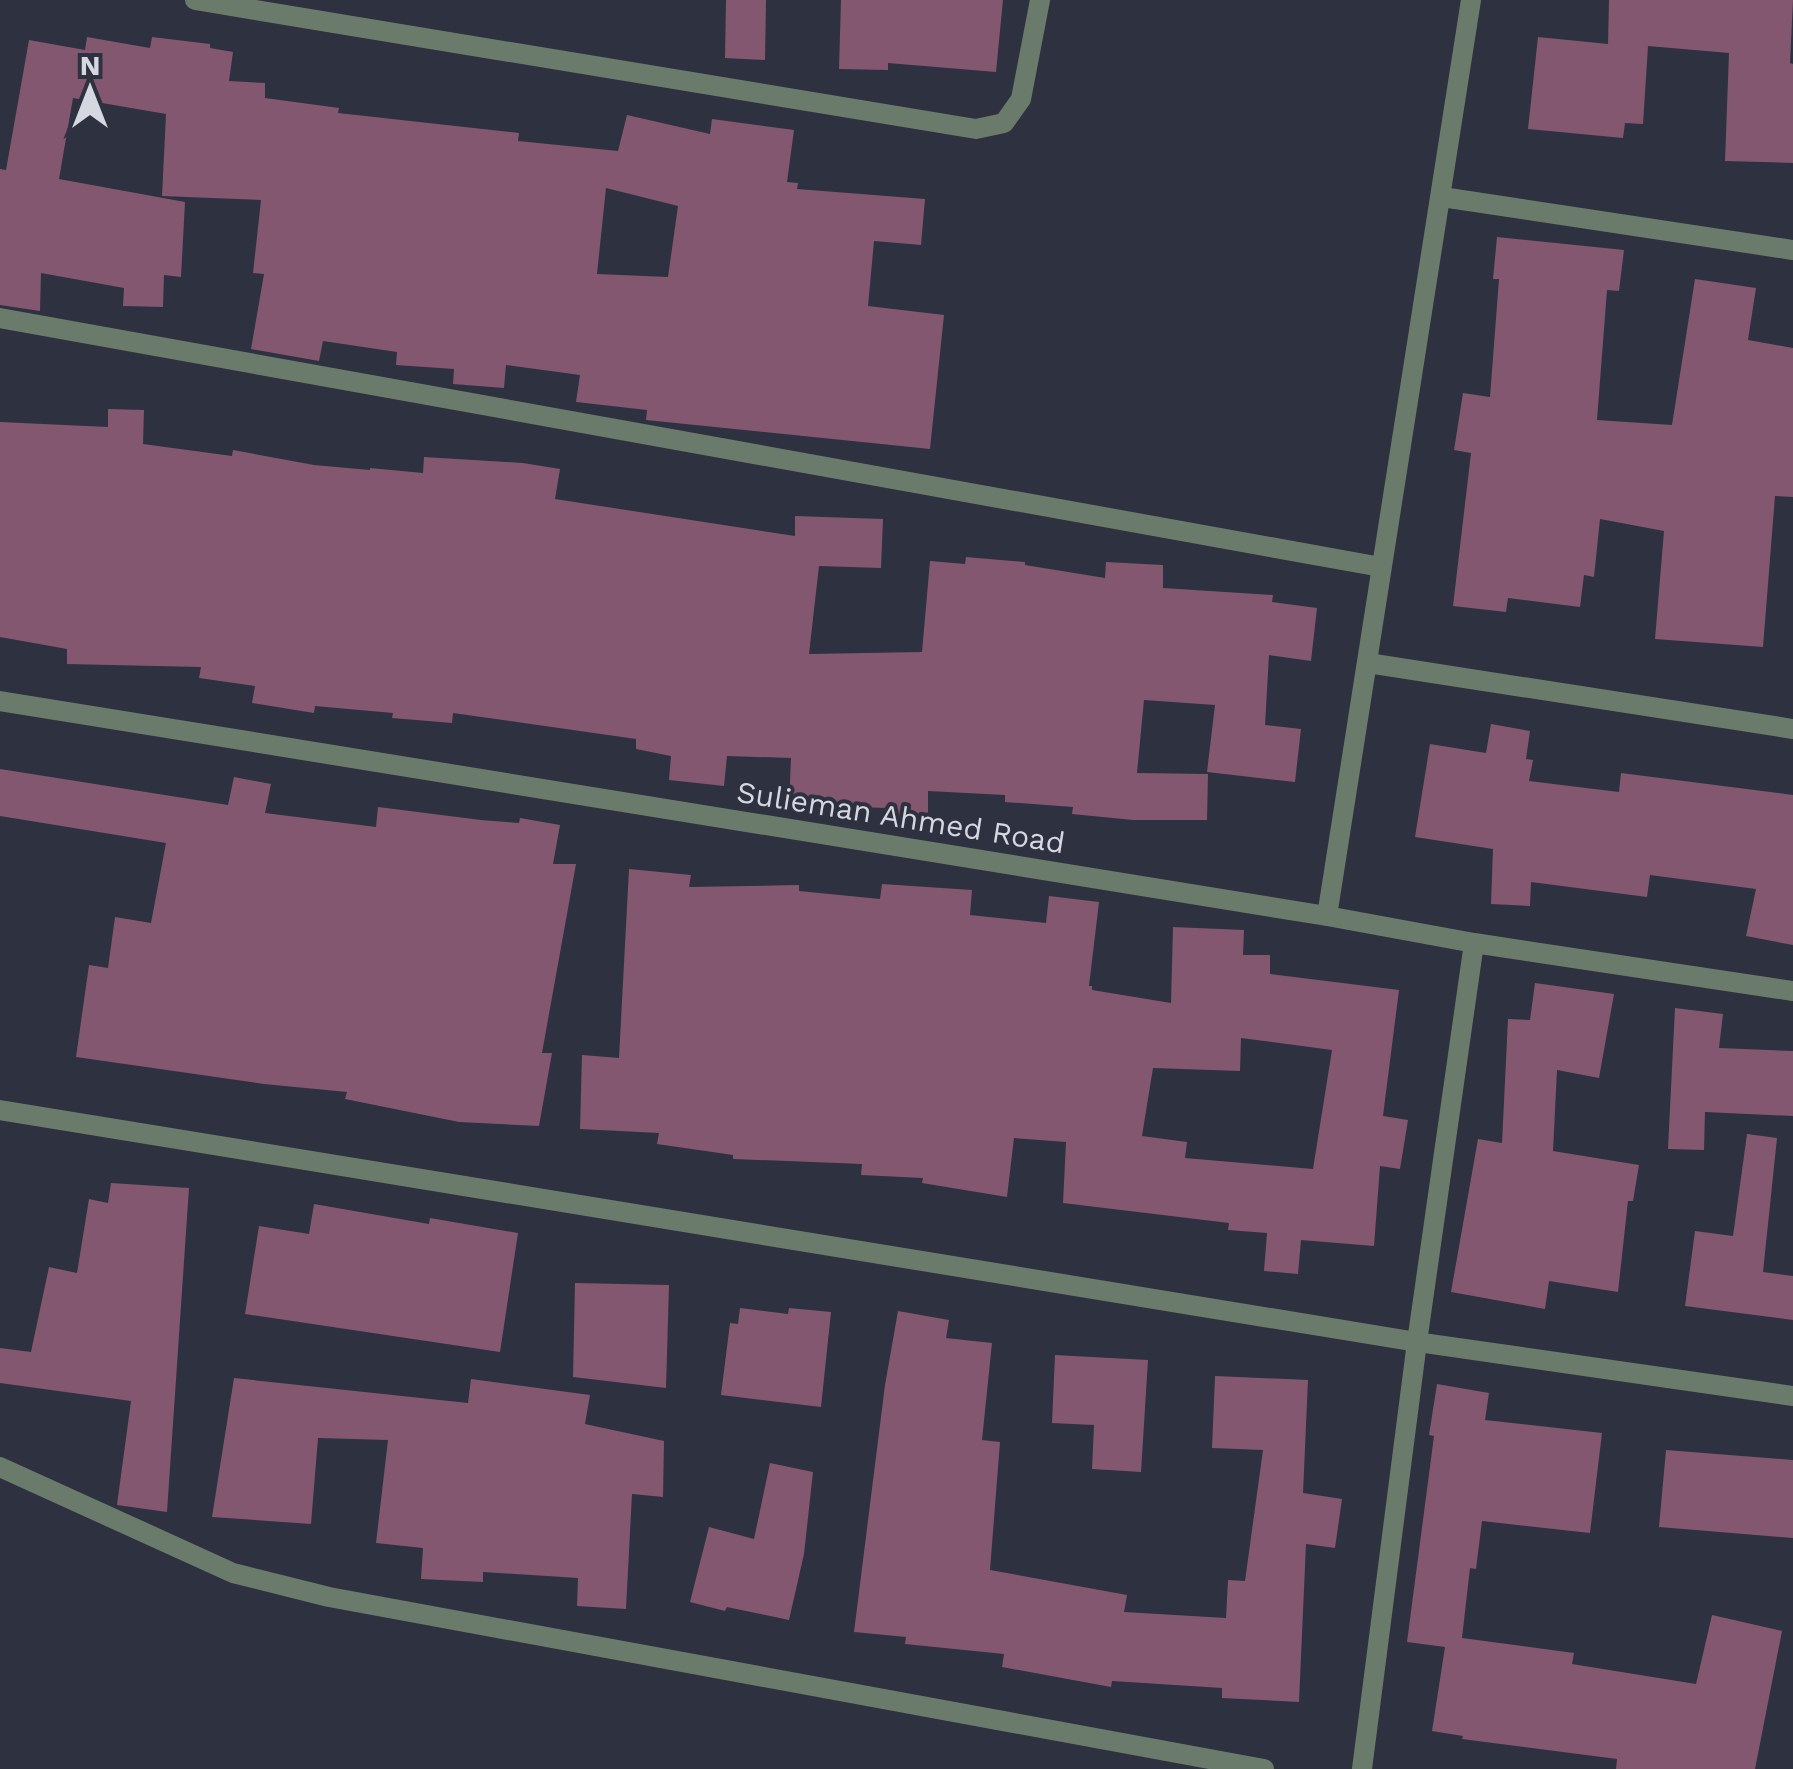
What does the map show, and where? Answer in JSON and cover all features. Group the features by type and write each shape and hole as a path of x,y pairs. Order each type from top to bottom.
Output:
{"street":[{"path":"195,0 976,129 1004,123 1020,99 1040,0"},
{"path":"1327,916 1472,0"},
{"path":"1442,197 1793,250"},
{"path":"0,318 1381,567"},
{"path":"1368,663 1793,728"},
{"name":"Sulieman Ahmed Road","path":"0,701 1474,943 1793,991"},
{"path":"1362,1769 1474,943"},
{"path":"0,1110 1417,1342 1793,1396"},
{"path":"0,1467 233,1572 329,1597 1264,1769"}],"building":[{"path":"726,0 766,0 765,60 725,58"},
{"path":"841,0 1003,0 996,72 888,63 888,70 839,69"},
{"path":"1609,0 1793,0 1793,163 1725,161 1729,53 1648,46 1643,124 1625,123 1623,138 1528,129 1538,37 1608,44"},
{"path":"87,37 150,48 152,37 210,44 210,48 233,52 229,81 265,83 265,98 339,108 338,113 519,133 518,141 618,151 627,115 710,134 712,119 794,130 787,182 798,183 797,189 925,199 921,245 874,241 868,306 944,315 930,449 646,420 647,410 576,402 580,375 506,365 504,388 453,384 454,369 396,365 397,352 323,341 319,361 251,349 264,274 253,273 261,200 162,196 166,114 73,98 59,179 185,202 181,277 164,275 163,307 123,306 124,288 41,273 40,311 0,305 0,169 6,170 29,40 85,50","holes":["606,188 678,206 668,277 597,274"]},
{"path":"1497,237 1624,250 1619,291 1607,290 1597,420 1672,425 1695,279 1756,288 1748,340 1793,348 1793,497 1775,496 1763,647 1655,639 1664,531 1600,519 1594,577 1584,575 1580,607 1508,598 1506,612 1453,606 1471,453 1454,450 1463,393 1490,397 1499,279 1493,279"},
{"path":"108,409 144,410 143,444 232,456 233,450 314,465 423,473 424,457 523,463 560,469 555,499 795,536 795,516 883,519 881,568 819,566 809,654 922,652 930,561 965,564 966,557 1025,562 1105,578 1106,562 1163,565 1163,588 1273,595 1272,602 1317,608 1311,661 1269,655 1265,725 1301,729 1295,782 1207,772 1215,705 1144,700 1137,773 1208,774 1207,820 1133,820 1072,814 1073,807 1005,802 1005,795 928,791 928,820 888,821 887,808 789,805 791,758 727,756 724,786 669,780 671,756 636,749 636,739 453,713 452,723 315,706 314,713 252,703 255,686 199,678 201,667 67,664 67,649 0,637 0,422 108,427"},
{"path":"1491,724 1530,731 1526,759 1533,760 1529,781 1619,792 1621,773 1793,795 1793,945 1746,936 1756,889 1650,875 1647,897 1531,882 1530,906 1491,904 1493,849 1415,837 1430,744 1486,753"},
{"path":"0,769 228,805 234,777 271,784 265,813 376,827 378,807 519,823 520,818 560,825 553,864 576,864 542,1053 552,1053 539,1126 459,1122 345,1099 347,1092 76,1057 89,965 108,968 115,917 151,923 166,843 0,816"},
{"path":"629,869 691,875 689,887 799,885 799,891 880,899 882,884 972,890 970,915 1046,923 1049,896 1099,902 1089,986 1092,990 1171,1003 1173,927 1244,930 1243,955 1270,955 1270,974 1399,990 1383,1116 1408,1120 1400,1169 1380,1166 1374,1246 1301,1240 1298,1274 1264,1271 1267,1233 1228,1230 1229,1223 1063,1203 1066,1142 1014,1138 1007,1197 922,1183 923,1178 861,1175 862,1164 733,1159 733,1155 657,1144 659,1133 580,1129 582,1055 619,1058","holes":["1241,1038 1332,1050 1313,1169 1185,1158 1187,1142 1142,1136 1153,1068 1240,1071"]},
{"path":"1535,983 1614,994 1599,1078 1557,1070 1553,1151 1639,1165 1633,1201 1628,1201 1618,1292 1549,1281 1545,1309 1451,1292 1478,1139 1502,1143 1508,1019 1530,1020"},
{"path":"1675,1008 1723,1014 1719,1048 1793,1051 1793,1116 1705,1112 1704,1150 1668,1149"},
{"path":"1747,1134 1777,1138 1763,1272 1793,1276 1793,1320 1685,1306 1695,1231 1733,1236"},
{"path":"111,1183 189,1188 167,1512 117,1505 131,1401 0,1383 0,1348 31,1352 49,1267 77,1273 89,1199 108,1203"},
{"path":"314,1204 429,1224 430,1218 518,1233 500,1352 245,1314 259,1226 309,1234"},
{"path":"575,1283 669,1285 666,1388 573,1377"},
{"path":"740,1308 788,1314 789,1308 831,1312 821,1407 721,1395 730,1323 738,1324"},
{"path":"898,1311 949,1320 946,1338 992,1343 982,1440 1000,1442 990,1570 1127,1595 1124,1612 1226,1618 1228,1580 1245,1581 1263,1450 1212,1448 1215,1376 1308,1380 1303,1493 1342,1499 1335,1548 1306,1544 1299,1702 1222,1698 1222,1688 1112,1681 1111,1687 1002,1667 1004,1654 905,1644 906,1637 854,1632"},
{"path":"1055,1355 1148,1360 1141,1472 1092,1469 1094,1425 1052,1423"},
{"path":"234,1378 468,1403 471,1379 590,1395 585,1424 664,1441 663,1497 632,1494 626,1609 577,1606 578,1578 483,1572 483,1582 421,1579 423,1548 376,1543 388,1440 318,1438 311,1524 212,1517"},
{"path":"1437,1384 1489,1393 1485,1420 1602,1433 1590,1533 1482,1521 1476,1569 1470,1568 1462,1638 1574,1653 1572,1664 1696,1684 1712,1615 1782,1631 1755,1769 1616,1769 1617,1759 1462,1739 1463,1736 1432,1731 1445,1647 1407,1642 1434,1436 1429,1435"},
{"path":"1666,1450 1793,1460 1793,1538 1659,1527"},
{"path":"770,1463 813,1472 804,1554 789,1620 690,1602 709,1527 754,1539"}]}
